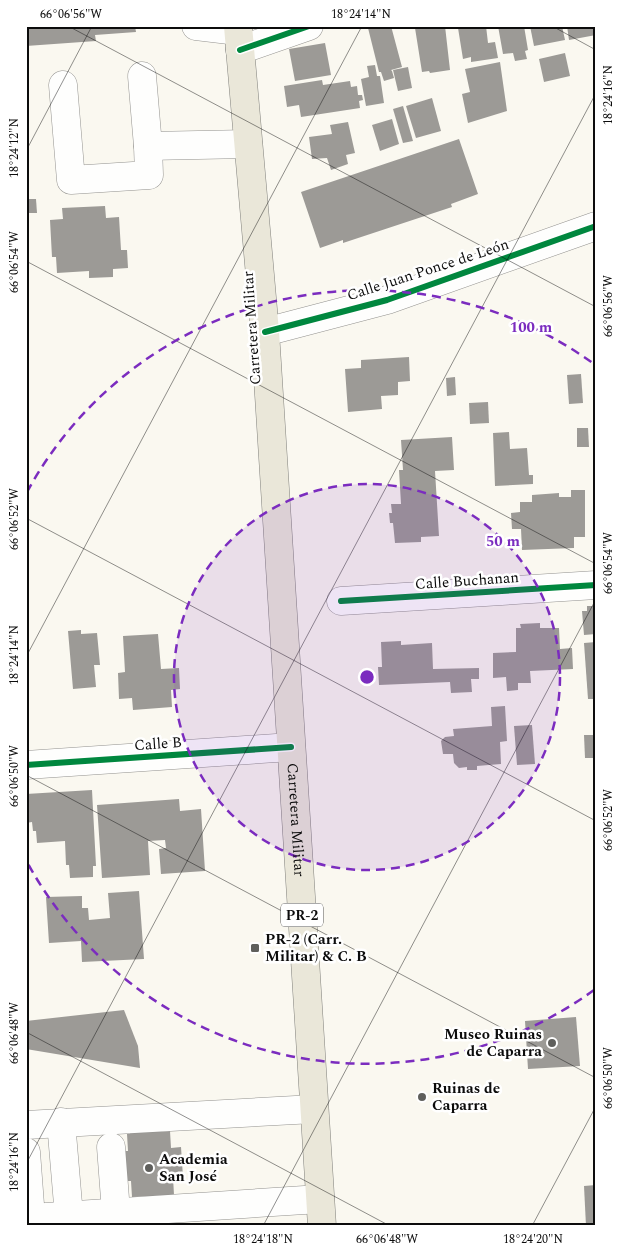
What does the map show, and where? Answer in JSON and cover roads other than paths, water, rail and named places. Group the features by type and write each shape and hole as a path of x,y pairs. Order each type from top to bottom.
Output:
{"main road":[{"name":"Carretera Militar","path":"239,36 265,332 322,1226"}],"street":[{"path":"196,26 239,36 309,26"},
{"path":"63,85 71,180 149,175 142,76"},
{"path":"148,146 248,144"},
{"name":"Calle Juan Ponce de León","path":"265,332 387,300 596,226"},
{"name":"Calle Buchanan","path":"341,601 596,585"},
{"name":"Calle B","path":"26,765 291,747"},
{"path":"26,1125 314,1110"},
{"path":"61,1122 68,1216"},
{"path":"111,1147 116,1212"},
{"path":"26,1152 31,1218 320,1198"}],"place":[{"name":"PR-2 (Carr. Militar) & C. B","path":"255,948"},
{"name":"Museo Ruinas de Caparra","path":"552,1043"},
{"name":"Ruinas de Caparra","path":"422,1097"},
{"name":"Academia San José","path":"149,1168"}]}
